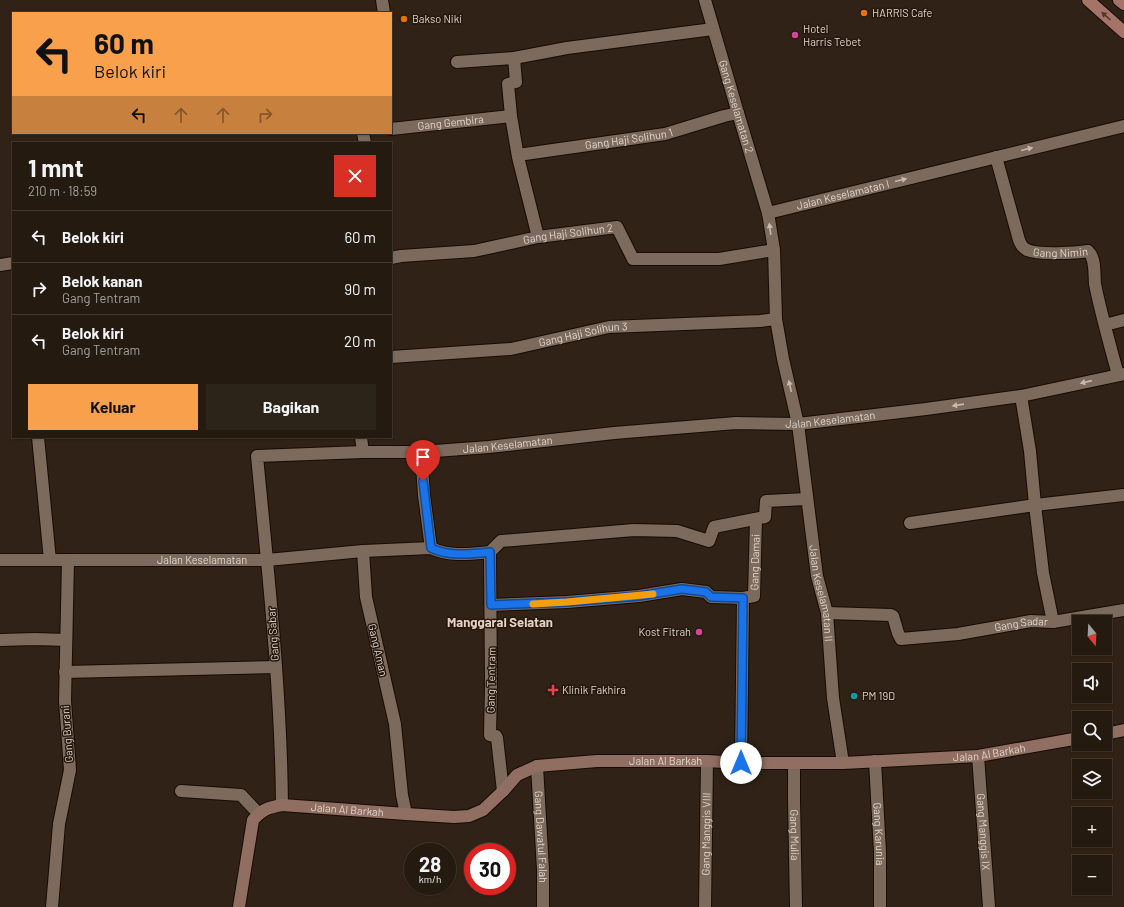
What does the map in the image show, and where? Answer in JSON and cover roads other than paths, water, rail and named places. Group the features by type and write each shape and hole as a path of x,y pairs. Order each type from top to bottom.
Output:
{"main road":[{"path":"1088,0 1124,32"},
{"path":"1120,0 1124,4"}],"street":[{"path":"382,0 384,12"},
{"name":"Gang Keselamatan 2","path":"705,0 768,213"},
{"path":"457,62 514,58 567,48 713,29"},
{"path":"514,58 516,82 508,84 511,116 518,155 538,237"},
{"name":"Gang Haji Solihun 1","path":"518,155 665,134 738,113"},
{"name":"Gang Gembira","path":"392,129 511,116"},
{"name":"Jalan Keselamatan I","path":"768,213 1124,126"},
{"name":"Gang Nimin","path":"996,157 1018,240 1022,247 1028,250 1047,252 1088,251 1090,253 1092,257 1095,283 1105,325 1121,374"},
{"path":"768,213 774,250 776,319 783,359 798,424"},
{"name":"Gang Haji Solihun 2","path":"392,258 474,251 538,237 617,227 633,259 719,259 774,250"},
{"path":"0,265 12,262"},
{"name":"Gang Haji Solihun 3","path":"392,356 511,348 609,327 760,321 776,319"},
{"path":"1105,325 1124,320"},
{"name":"Jalan Keselamatan","path":"0,560 267,560 257,456 363,452 421,452 489,447 614,433 736,423 798,424 1021,396 1121,374"},
{"name":"Gang Sadar","path":"827,613 890,614 893,616 901,639 958,634 1032,621 1053,622 1043,573 1030,451 1021,396"},
{"name":"Jalan Keselamatan II","path":"798,424 817,576 827,613 833,698 842,763"},
{"path":"38,438 50,560"},
{"path":"361,438 363,452"},
{"path":"421,452 424,495 431,548"},
{"path":"910,523 1035,505 1124,495"},
{"path":"267,560 363,551 431,548 440,552 465,555 490,552 501,541 634,530 677,531 709,541 714,527 766,517 766,501 807,499"},
{"name":"Gang Damai","path":"741,763 743,598 754,596 756,519"},
{"name":"Gang Aman","path":"363,551 366,597 395,724 402,795 406,814"},
{"name":"Gang Tentram","path":"490,552 490,735 496,736 497,738 503,791"},
{"name":"Gang Burani","path":"52,907 59,824 70,770 65,701 68,560"},
{"name":"Gang Sabar","path":"267,560 276,667 282,805"},
{"path":"491,605 567,602 639,596 682,589 706,592 711,597 743,598"},
{"path":"1053,622 1124,610"},
{"path":"0,640 66,640"},
{"path":"65,672 276,667"},
{"path":"1112,733 1124,730"},
{"name":"Jalan Al Barkah","path":"264,810 282,805 454,817 469,816 483,810 503,791 516,775 537,766 597,761 707,761 794,764 842,763 978,756 1072,739"},
{"name":"Gang Manggis IX","path":"978,756 989,907"},
{"name":"Gang Manggis VIII","path":"706,907 707,761"},
{"name":"Gang Karunia","path":"875,761 880,852 880,907"},
{"name":"Gang Mulia","path":"794,764 796,907"},
{"name":"Gang Dawatul Falah","path":"537,766 543,870 543,907"},
{"path":"181,791 241,796 264,810 253,820 239,907"}],"place":[{"name":"HARRIS Cafe","path":"864,13"},
{"name":"Bakso Niki","path":"404,19"},
{"name":"Hotel Harris Tebet","path":"795,35"},
{"name":"Kost Fitrah","path":"699,632"},
{"name":"Klinik Fakhira","path":"553,690"},
{"name":"PM 19D","path":"854,696"}],"district":[{"name":"Manggarai Selatan","path":"500,622"}]}
